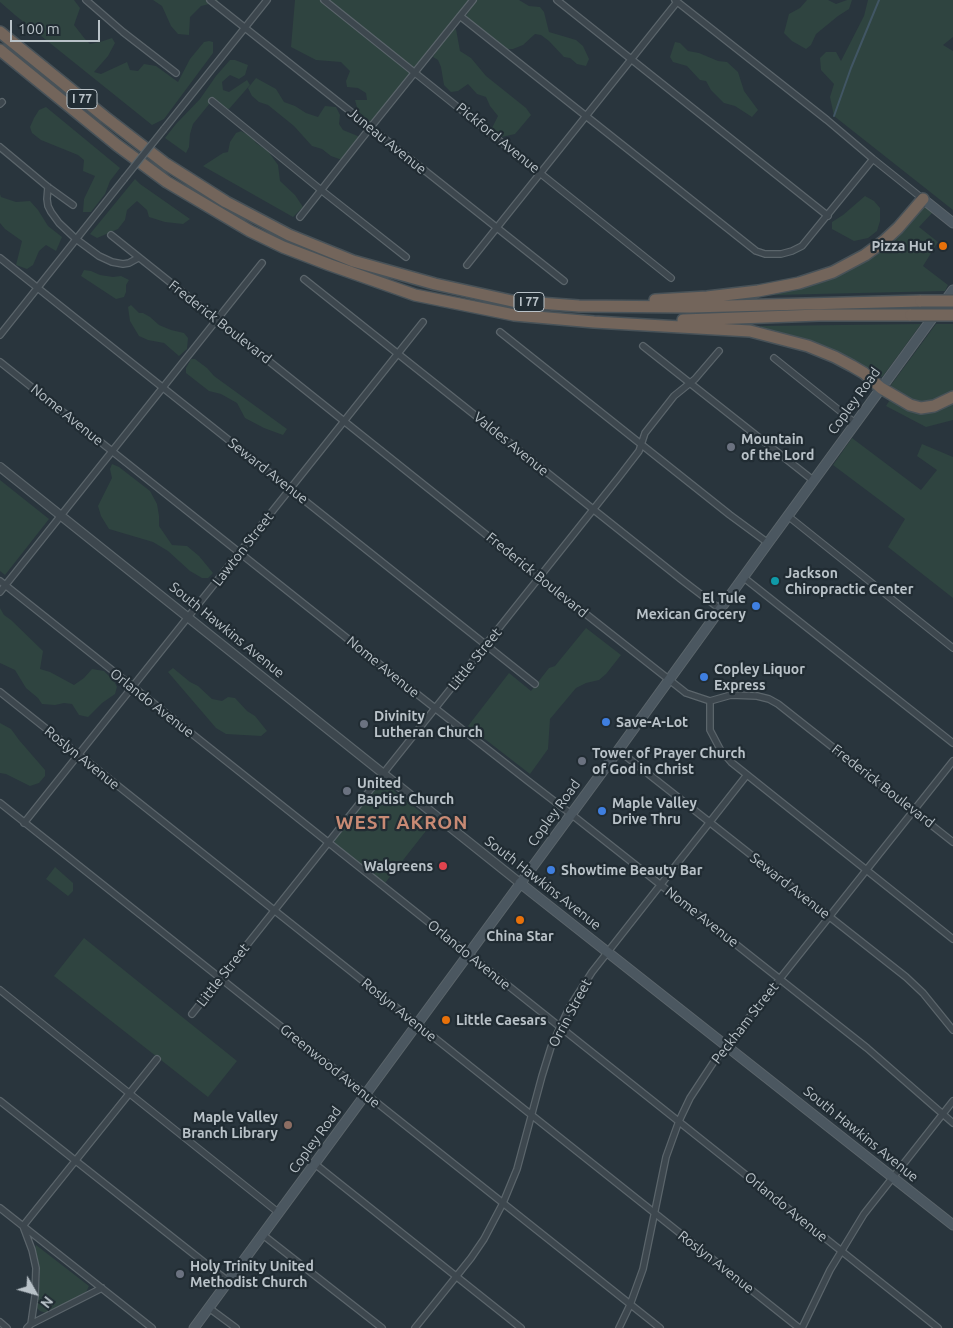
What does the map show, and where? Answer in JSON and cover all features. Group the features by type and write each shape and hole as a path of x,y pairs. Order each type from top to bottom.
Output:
{"highway":[{"name":"I 77","path":"0,32 166,164 226,202 289,235 353,261 435,284 512,301 579,306 690,307 953,300"},
{"name":"I 77","path":"0,50 117,145 167,182 250,231 283,247 415,295 514,315 619,323 819,315 953,315"},
{"path":"579,306 758,292 812,279 843,267 873,249 898,228 923,199"},
{"path":"619,323 750,331 808,346 836,357 864,373 881,388 906,404 915,407 934,406 953,396"}],"main road":[{"path":"923,199 953,223"},
{"name":"Copley Road","path":"194,1328 280,1213 953,290"},
{"name":"South Hawkins Avenue","path":"520,883 953,1225"}],"street":[{"path":"86,0 123,32 176,72"},
{"name":"Juneau Avenue","path":"210,0 564,281"},
{"path":"0,335 267,0"},
{"name":"Pickford Avenue","path":"324,0 671,278"},
{"path":"300,217 473,0"},
{"path":"557,0 828,216"},
{"path":"467,265 587,117 676,1 828,120 923,199"},
{"path":"460,16 756,251 774,254 792,251 802,246 873,159"},
{"path":"212,101 406,257"},
{"path":"0,147 73,205"},
{"path":"48,187 47,199 51,212 59,224 76,239 99,256 112,262 123,264 138,258"},
{"name":"Frederick Boulevard","path":"111,235 686,693 710,701 731,695 757,696 778,704 953,842"},
{"name":"Seward Avenue","path":"0,258 535,684"},
{"path":"0,592 3,583 61,516 262,263"},
{"name":"Valdes Avenue","path":"304,279 720,609"},
{"name":"Lawton Street","path":"24,823 423,322"},
{"path":"500,332 730,515 768,543"},
{"path":"644,346 814,481"},
{"name":"Little Street","path":"192,1014 594,510 639,451 645,432 674,396 706,367 719,352"},
{"path":"774,358 855,423"},
{"name":"Nome Avenue","path":"0,362 867,1048 953,1123"},
{"name":"South Hawkins Avenue","path":"0,467 520,883"},
{"path":"788,516 953,648"},
{"path":"743,577 953,743"},
{"name":"Orlando Avenue","path":"3,583 938,1328"},
{"name":"Roslyn Avenue","path":"0,692 800,1328"},
{"path":"710,701 712,736 724,755 746,776 953,939"},
{"name":"Seward Avenue","path":"618,750 906,977 923,993 953,1030"},
{"name":"Peckham Street","path":"619,1328 630,1305 643,1269 666,1157 679,1121 690,1098 702,1078 726,1046 953,761"},
{"name":"Orrin Street","path":"415,1328 484,1239 503,1203 517,1169 551,1047 559,1027 586,980 746,776"},
{"name":"Greenwood Avenue","path":"0,803 660,1328"},
{"path":"0,990 280,1213"},
{"path":"23,1226 157,1059"},
{"path":"0,1101 228,1282"},
{"path":"800,1328 830,1270 864,1214 953,1101"},
{"path":"315,1164 521,1328"},
{"path":"0,1208 152,1328"},
{"path":"23,1226 32,1250 36,1268 35,1296 29,1326"},
{"path":"263,1235 382,1328"},
{"path":"29,1326 102,1288"},
{"path":"209,1308 236,1328"},
{"path":"0,1322 7,1328"}],"green space":[{"path":"0,0 74,0 80,8 74,25 85,39 90,44 112,38 115,43 108,56 94,72 101,74 127,62 130,70 138,71 144,64 156,66 178,82 190,59 204,42 213,42 213,53 164,119 152,125 15,15"},
{"path":"153,0 218,0 217,2 201,6 190,17 189,35 178,34 171,26 162,6"},
{"path":"295,0 470,0 371,123 358,111 355,100 367,100 366,93 358,88 347,87 346,81 350,71 341,62 316,60 291,47"},
{"path":"476,0 519,0 529,6 540,7 544,12 549,32 576,40 583,46 589,59 586,66 577,64 570,58 564,57 541,35 535,34 523,45 513,49 506,49 466,16"},
{"path":"807,0 828,0 836,4 852,0 849,9 816,34 811,45 806,49 792,41 784,33 789,14 800,8"},
{"path":"868,0 953,0 953,37 943,45 953,51 953,210 834,116 830,97 834,84 821,70 820,58 826,52 836,52 841,61 864,16"},
{"path":"456,29 460,51 471,58 486,76 526,108 531,115 515,134 502,137 492,128 498,116 486,97 477,94 468,84 458,91 451,92 444,85 441,67 438,60 433,57 451,31"},
{"path":"675,42 680,43 688,51 727,62 738,72 744,91 758,110 752,117 735,106 724,103 711,90 706,81 700,80 687,66 673,62 670,57"},
{"path":"230,60 248,65 245,75 239,79 230,75 222,82 223,90 229,92 247,80 250,85 229,109 210,103 193,124 189,147 186,153 165,138 200,99"},
{"path":"256,78 276,89 284,102 306,113 318,117 325,106 336,107 340,115 339,124 343,130 360,137 342,160 331,156 322,149 312,146 294,126 268,105 259,102 252,96 248,88"},
{"path":"46,107 120,168 110,181 105,194 91,212 83,212 84,199 95,176 83,171 84,160 78,155 41,140 32,133 30,127 34,118 39,110"},
{"path":"241,131 252,137 256,143 268,151 278,165 280,181 295,195 303,207 293,217 203,166 223,153 228,152 230,142 236,133"},
{"path":"135,179 190,219 183,224 165,222 149,217 147,210 137,201 127,210 125,220 118,229 97,238 90,234"},
{"path":"0,194 1,197 16,202 30,201 48,226 62,237 56,251 46,245 39,251 33,265 27,269 16,265 22,241 0,223"},
{"path":"865,196 874,201 880,208 880,221 877,231 868,238 854,241 832,229 832,222"},
{"path":"920,207 928,207 933,212 919,227 938,242 923,266 948,285 945,291 774,295 774,292 835,275"},
{"path":"84,270 100,275 121,276 129,280 124,297 116,299 81,276"},
{"path":"131,305 139,313 150,317 159,325 184,333 188,338 187,349 179,356 164,343 139,336 130,321 128,307"},
{"path":"921,324 881,377 843,355 807,340 760,330 761,326"},
{"path":"936,324 953,324 953,393 935,402 917,403 891,388 891,385"},
{"path":"191,359 195,359 214,376 287,429 283,435 245,418 237,403 221,394 209,391 186,373 186,368"},
{"path":"891,398 907,409 953,402 953,420 926,427 886,406"},
{"path":"852,438 921,490 937,470 917,456 922,444 953,457 953,598 888,547 905,519 833,465"},
{"path":"112,464 119,467 150,491 157,504 159,526 172,545 187,546 199,556 213,573 208,578 202,578 190,571 168,551 153,542 109,529 101,516 98,506 112,478 110,469"},
{"path":"0,480 49,519 5,575 0,571"},
{"path":"0,608 4,615 43,651 40,669 50,672 74,685 92,669 104,671 117,687 115,694 102,703 88,717 79,715 72,704 42,704 26,688 15,670 0,663"},
{"path":"586,628 621,655 599,680 576,688 550,719 548,749 530,774 468,726 509,673 531,691 549,668 555,666"},
{"path":"173,668 212,699 222,701 228,697 235,698 247,711 255,716 267,731 261,736 226,734 216,728 168,672"},
{"path":"0,723 11,729 45,770 45,776 39,783 30,786 0,773"},
{"path":"383,782 433,822 385,883 335,845 335,839 380,783"},
{"path":"55,867 73,883 73,891 68,896 46,879"},
{"path":"84,938 237,1061 208,1097 54,976"},
{"path":"36,1245 89,1286 86,1292 46,1313 36,1307 40,1278"}],"waterway":[{"path":"834,116 851,68 879,0"}],"place":[{"name":"Pizza Hut","path":"943,246"},
{"name":"Mountain of the Lord","path":"731,447"},
{"name":"Jackson Chiropractic Center","path":"775,581"},
{"name":"El Tule Mexican Grocery","path":"756,606"},
{"name":"Copley Liquor Express","path":"704,677"},
{"name":"Save-A-Lot","path":"606,722"},
{"name":"Divinity Lutheran Church","path":"364,724"},
{"name":"Tower of Prayer Church of God in Christ","path":"582,761"},
{"name":"United Baptist Church","path":"347,791"},
{"name":"Maple Valley Drive Thru","path":"602,811"},
{"name":"Walgreens","path":"443,866"},
{"name":"Showtime Beauty Bar","path":"551,870"},
{"name":"China Star","path":"520,920"},
{"name":"Little Caesars","path":"446,1020"},
{"name":"Maple Valley Branch Library","path":"288,1125"},
{"name":"Holy Trinity United Methodist Church","path":"180,1274"}],"district":[{"name":"WEST AKRON","path":"402,823"}]}
